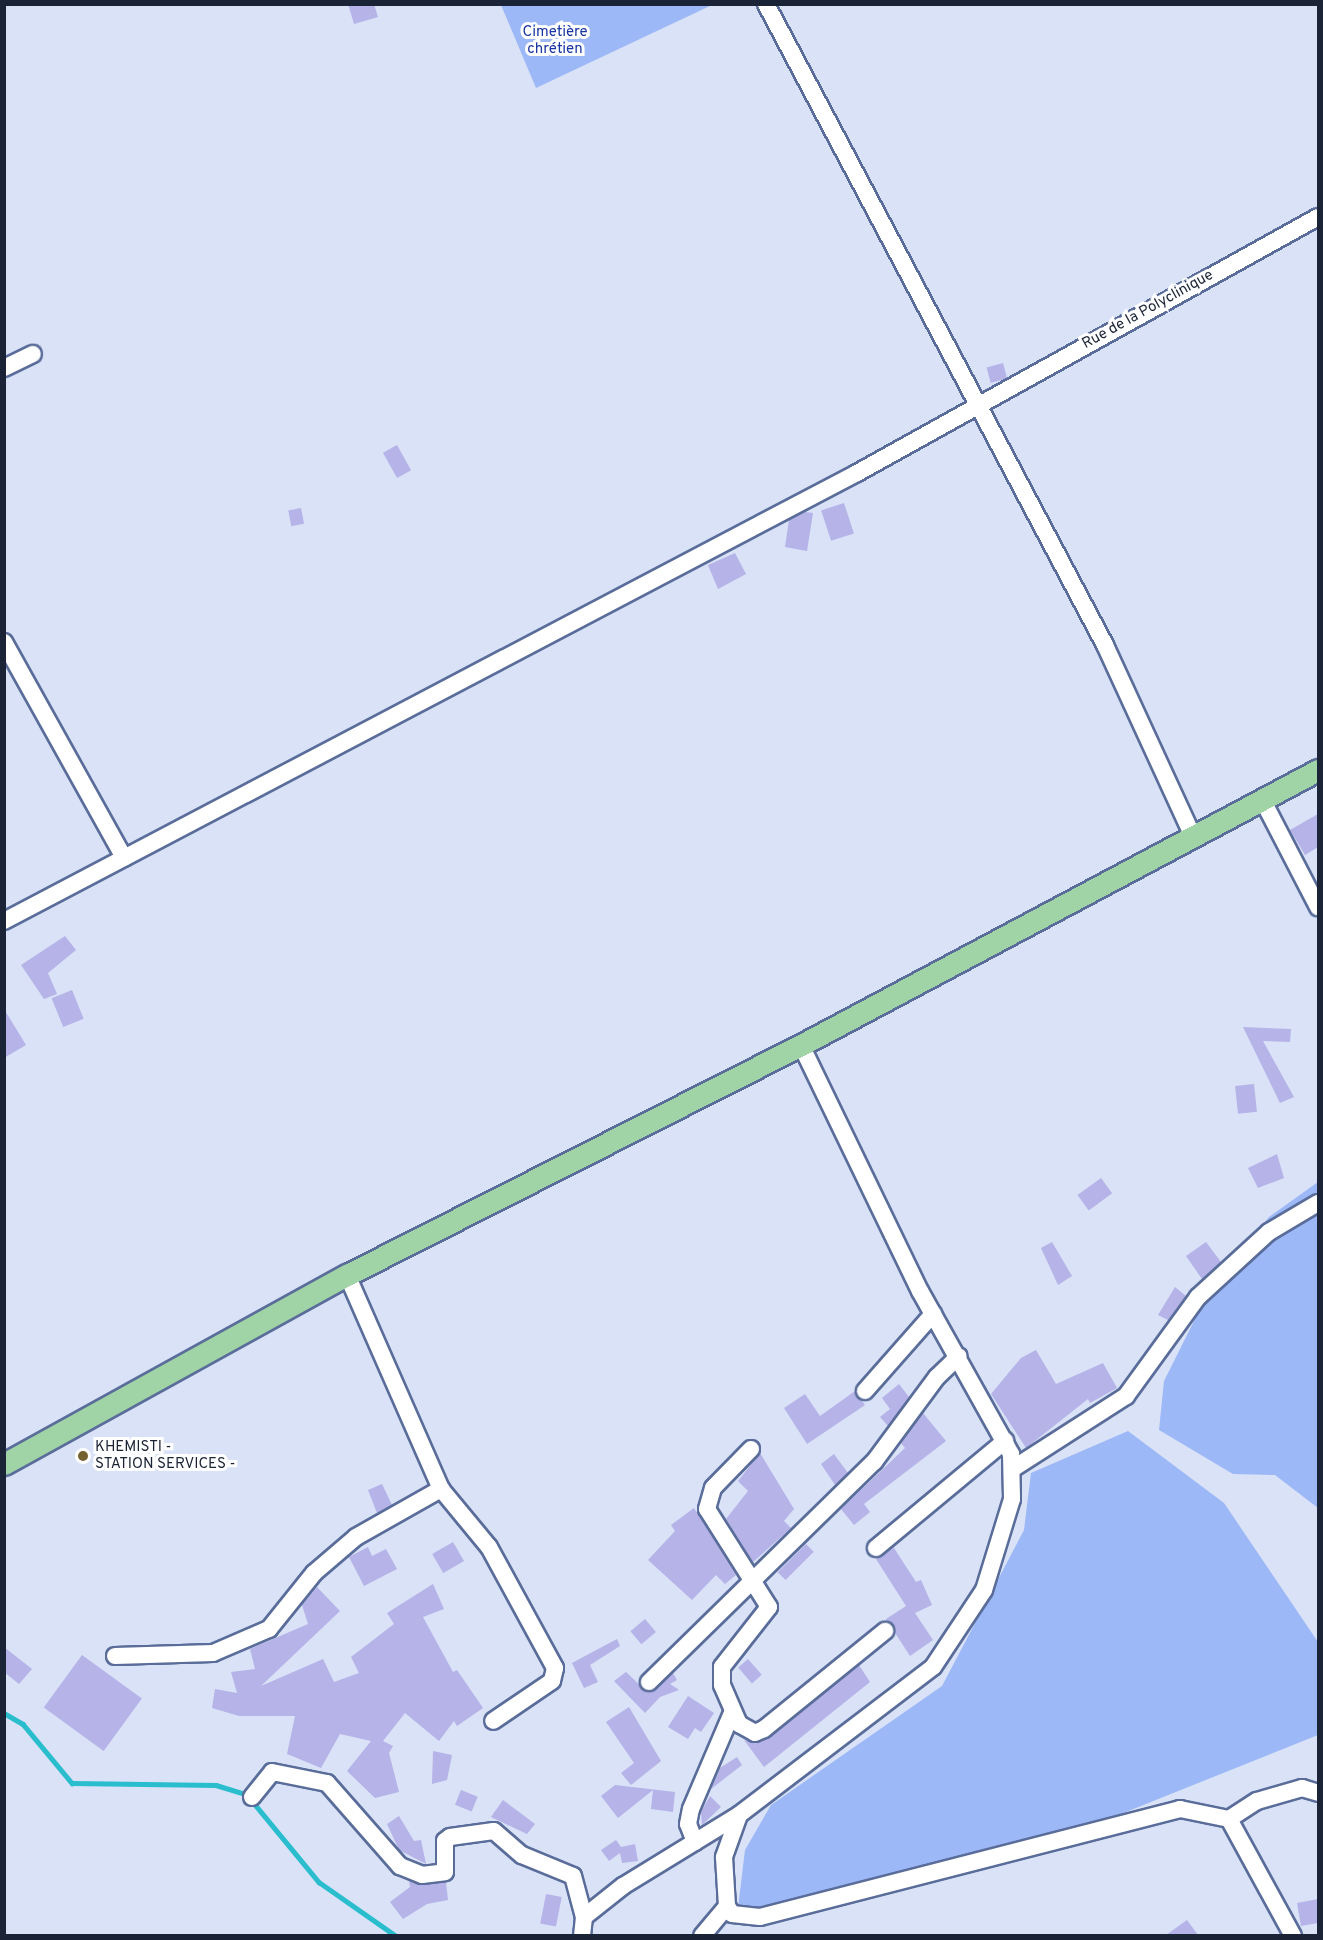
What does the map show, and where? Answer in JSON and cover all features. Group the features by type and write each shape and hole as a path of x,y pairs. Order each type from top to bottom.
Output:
{"main road":[{"path":"4,1464 347,1275 801,1045 1318,770"}],"street":[{"path":"766,4 1105,645 1193,836"},
{"name":"Rue de la Polyclinique","path":"4,921 857,473 977,403 1318,217"},
{"path":"4,368 33,354"},
{"path":"4,642 124,858"},
{"path":"1262,800 1318,907"},
{"path":"584,1917 654,1864 739,1815 933,1667 984,1590 1009,1510 1014,1468 1005,1441 959,1356 933,1314 801,1045"},
{"path":"1014,1468 1126,1396 1198,1297 1269,1232 1318,1203"},
{"path":"347,1275 441,1489 489,1547 555,1668 552,1681 493,1721"},
{"path":"865,1391 933,1314"},
{"path":"649,1682 750,1580 874,1462 937,1377 959,1356"},
{"path":"876,1548 1005,1441"},
{"path":"751,1449 713,1488 707,1509 769,1607 722,1667 732,1713 748,1731 764,1729 885,1631"},
{"path":"116,1656 213,1653 269,1629 314,1573 356,1537 441,1489"},
{"path":"695,1842 688,1824 691,1809 732,1713"},
{"path":"252,1797 272,1772 327,1783 400,1866 422,1875 445,1872 445,1840 450,1837 494,1831 522,1855 573,1876 584,1917 582,1935"},
{"path":"739,1815 724,1857 727,1906 732,1914 760,1917 1180,1809 1229,1819 1257,1801 1302,1788 1318,1793"},
{"path":"1229,1819 1293,1935"},
{"path":"702,1935 727,1906"}],"green space":[{"name":"Cimetière chrétien","path":"501,5 712,5 536,88"},
{"path":"1318,1182 1318,1508 1275,1475 1233,1474 1159,1430 1164,1381 1208,1293 1269,1217"},
{"path":"1128,1431 1224,1503 1318,1642 1318,1735 1121,1814 737,1916 745,1850 771,1805 942,1686 1024,1530 1031,1473"}],"building":[{"path":"348,4 374,4 378,17 354,24"},
{"path":"1003,363 1007,378 991,383 987,367"},
{"path":"397,445 411,470 397,478 383,453"},
{"path":"844,503 854,533 831,541 821,510"},
{"path":"301,508 304,524 291,526 288,510"},
{"path":"805,512 813,513 807,551 785,547 789,520"},
{"path":"735,553 746,574 718,589 708,565"},
{"path":"1318,814 1318,847 1305,855 1290,830"},
{"path":"65,936 76,950 48,973 57,994 44,999 21,965"},
{"path":"72,990 84,1019 63,1027 52,998"},
{"path":"4,1009 26,1045 4,1058"},
{"path":"1243,1027 1291,1029 1290,1042 1263,1041 1294,1097 1280,1103"},
{"path":"1254,1084 1257,1112 1238,1114 1235,1086"},
{"path":"1277,1154 1284,1178 1258,1188 1248,1168"},
{"path":"1101,1178 1112,1193 1089,1210 1078,1195"},
{"path":"1052,1242 1072,1276 1058,1285 1041,1248"},
{"path":"1206,1242 1221,1262 1202,1279 1186,1256"},
{"path":"1175,1287 1186,1296 1168,1320 1158,1315"},
{"path":"1036,1350 1056,1384 1103,1363 1117,1388 1090,1403 1088,1399 1026,1448 991,1394 1021,1358"},
{"path":"899,1384 909,1397 888,1426 880,1417 890,1409 882,1398"},
{"path":"855,1391 865,1405 807,1444 784,1408 805,1394 820,1416"},
{"path":"923,1413 946,1441 864,1504 870,1512 854,1525 841,1509 905,1448 901,1443"},
{"path":"760,1453 794,1509 784,1521 791,1528 753,1562 726,1519 748,1491 738,1481"},
{"path":"834,1454 848,1473 835,1485 821,1464"},
{"path":"382,1484 392,1505 377,1513 368,1490"},
{"path":"694,1508 736,1575 725,1584 716,1575 692,1600 648,1560 675,1531 671,1525"},
{"path":"453,1542 464,1561 443,1573 432,1554"},
{"path":"806,1544 814,1552 785,1580 778,1572"},
{"path":"368,1547 372,1556 386,1549 397,1569 364,1586 349,1557"},
{"path":"894,1548 916,1582 921,1580 932,1605 915,1613 933,1640 910,1656 886,1619 906,1606 876,1559"},
{"path":"433,1584 444,1609 423,1617 453,1672 457,1670 483,1708 457,1726 454,1721 439,1741 405,1713 383,1741 393,1746 389,1753 399,1792 375,1798 347,1771 371,1741 340,1734 321,1768 287,1754 295,1716 239,1716 212,1708 215,1689 237,1693 231,1672 255,1669 250,1649 308,1624 302,1605 317,1587 340,1611 261,1686 323,1659 334,1682 359,1673 351,1657 394,1624 387,1613"},
{"path":"645,1619 656,1632 641,1644 630,1631"},
{"path":"617,1639 620,1646 590,1665 598,1682 584,1688 572,1663"},
{"path":"4,1647 32,1669 19,1684 4,1672"},
{"path":"82,1655 142,1698 104,1751 44,1708"},
{"path":"748,1659 762,1675 752,1683 738,1668"},
{"path":"859,1665 870,1682 764,1767 744,1740 755,1743 770,1737"},
{"path":"626,1672 647,1692 673,1673 677,1680 670,1684 679,1690 660,1697 645,1713 614,1681"},
{"path":"688,1696 714,1713 701,1732 695,1728 688,1739 668,1727"},
{"path":"629,1707 661,1761 631,1785 621,1773 634,1763 606,1722"},
{"path":"433,1751 452,1755 447,1780 432,1784"},
{"path":"737,1757 742,1765 711,1789 720,1768"},
{"path":"615,1785 675,1792 673,1812 651,1809 653,1790 618,1818 601,1796"},
{"path":"461,1790 478,1797 472,1812 455,1805"},
{"path":"710,1796 721,1807 702,1825 701,1812"},
{"path":"503,1800 535,1824 527,1834 491,1817"},
{"path":"399,1816 414,1841 421,1840 426,1864 399,1850 387,1824"},
{"path":"616,1840 621,1847 635,1844 638,1861 622,1863 620,1853 609,1861 601,1850"},
{"path":"409,1881 446,1882 448,1900 427,1904 403,1919 390,1902 410,1887"},
{"path":"546,1894 562,1897 556,1927 540,1923"},
{"path":"1318,1899 1318,1923 1301,1926 1297,1903"},
{"path":"1187,1920 1198,1935 1166,1935"}],"waterway":[{"path":"4,1713 23,1724 72,1783 216,1785 248,1795"},
{"path":"253,1802 319,1882 396,1936"}],"place":[{"name":"KHEMISTI - STATION SERVICES -","path":"83,1456"}]}
